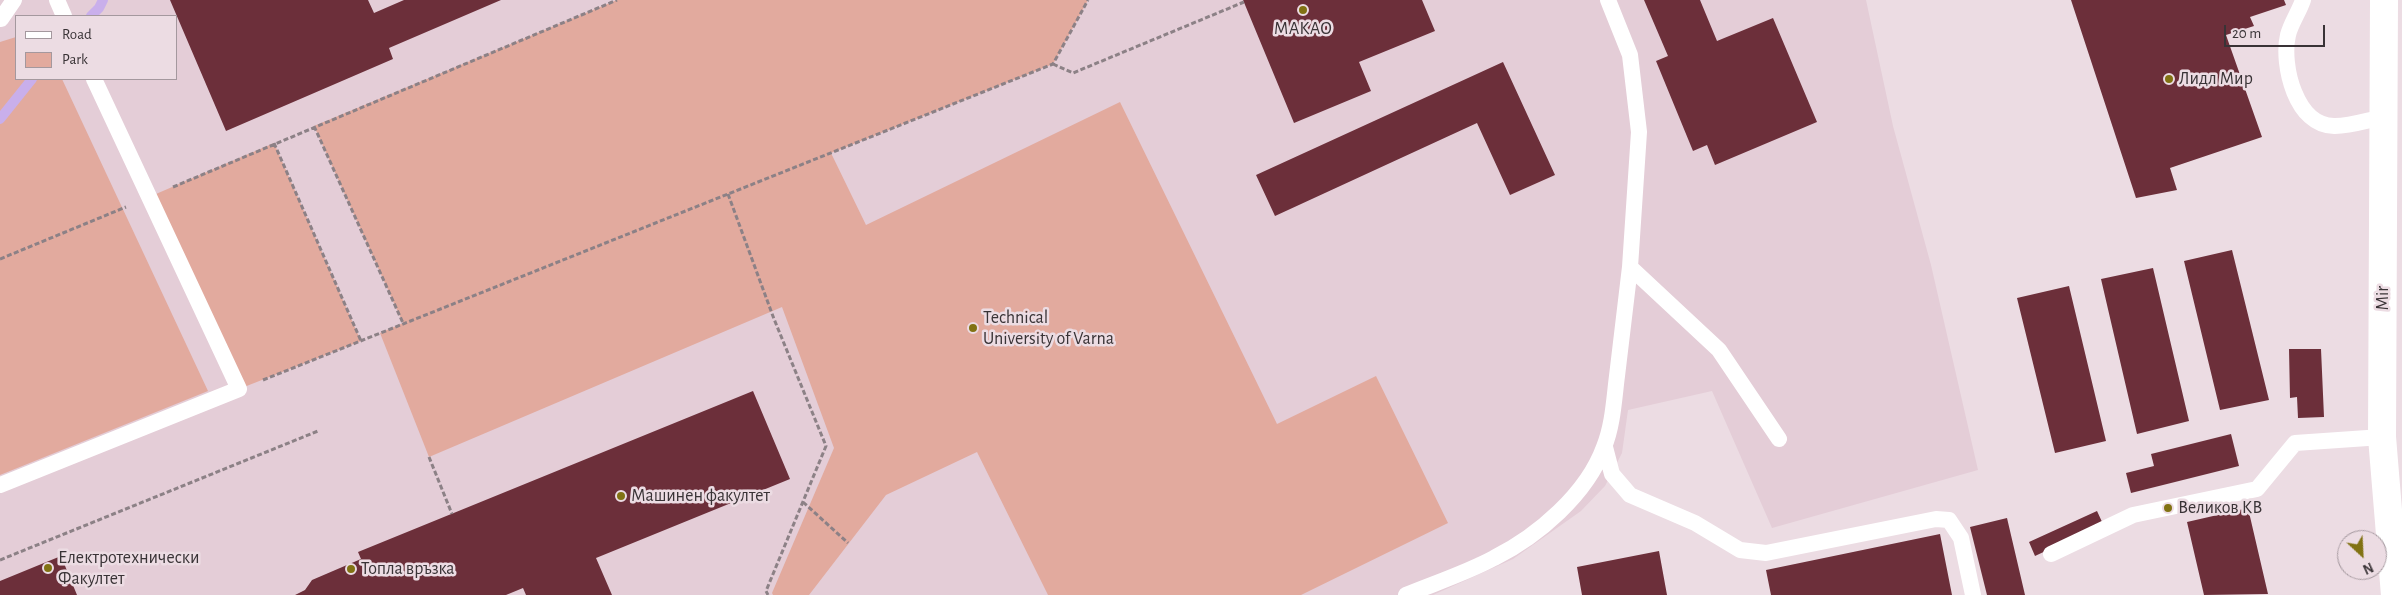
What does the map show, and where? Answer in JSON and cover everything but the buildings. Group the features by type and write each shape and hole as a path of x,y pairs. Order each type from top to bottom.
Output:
{"street":[{"name":"Mir","path":"2384,0 2382,437 2395,595"}],"lane":[{"path":"2,19 14,0"},
{"path":"1406,595 1494,558 1553,518 1576,494 1605,447 1612,413 1630,267 1639,132 1630,55 1608,0"},
{"path":"2303,0 2289,33 2285,52 2292,87 2302,108 2315,121 2334,126 2384,117"},
{"path":"0,485 239,389 94,80"},
{"path":"1630,267 1718,350 1779,439"},
{"path":"2051,554 2133,515 2257,489 2295,444 2382,437"},
{"path":"1605,447 1612,474 1630,495 1695,523 1740,550 1766,553 1936,519 1949,520 1961,538 1973,595"}],"path":[{"path":"0,259 617,0"},
{"path":"239,389 1053,64 1088,0"},
{"path":"1053,64 1073,73 1244,2"},
{"path":"314,126 403,324"},
{"path":"274,143 361,340"},
{"path":"728,194 774,319 826,446 766,591 768,595"},
{"path":"0,560 318,432"},
{"path":"429,457 452,514"},
{"path":"803,502 848,543"}],"shaded area":[{"name":"Technical University of Varna","path":"0,0 1866,0 1893,126 1931,265 1978,470 1772,528 1712,391 1628,410 1622,453 1605,486 1581,511 1513,559 1433,595 0,595"}],"green space":[{"path":"617,0 1088,0 1053,64 831,153 866,225 1120,102 1277,424 1376,376 1448,523 1301,595 1048,595 977,452 886,495 809,595 773,595 772,593 834,448 782,307 429,457 380,333 403,323 314,126"},
{"path":"15,37 15,80 62,80 208,391 0,475 0,42"},
{"path":"274,143 361,341 239,389 149,197"}],"waterway":[{"path":"92,15 99,8 103,0"},
{"path":"0,119 31,80"}],"place":[{"name":"МАКАО","path":"1303,10"},
{"name":"Лидл Мир","path":"2169,79"},
{"name":"Technical University of Varna","path":"973,328"},
{"name":"Машинен факултет","path":"621,496"},
{"name":"Великов КВ","path":"2168,508"},
{"name":"Електротехнически Факултет","path":"48,568"},
{"name":"Топла връзка","path":"351,569"}]}
